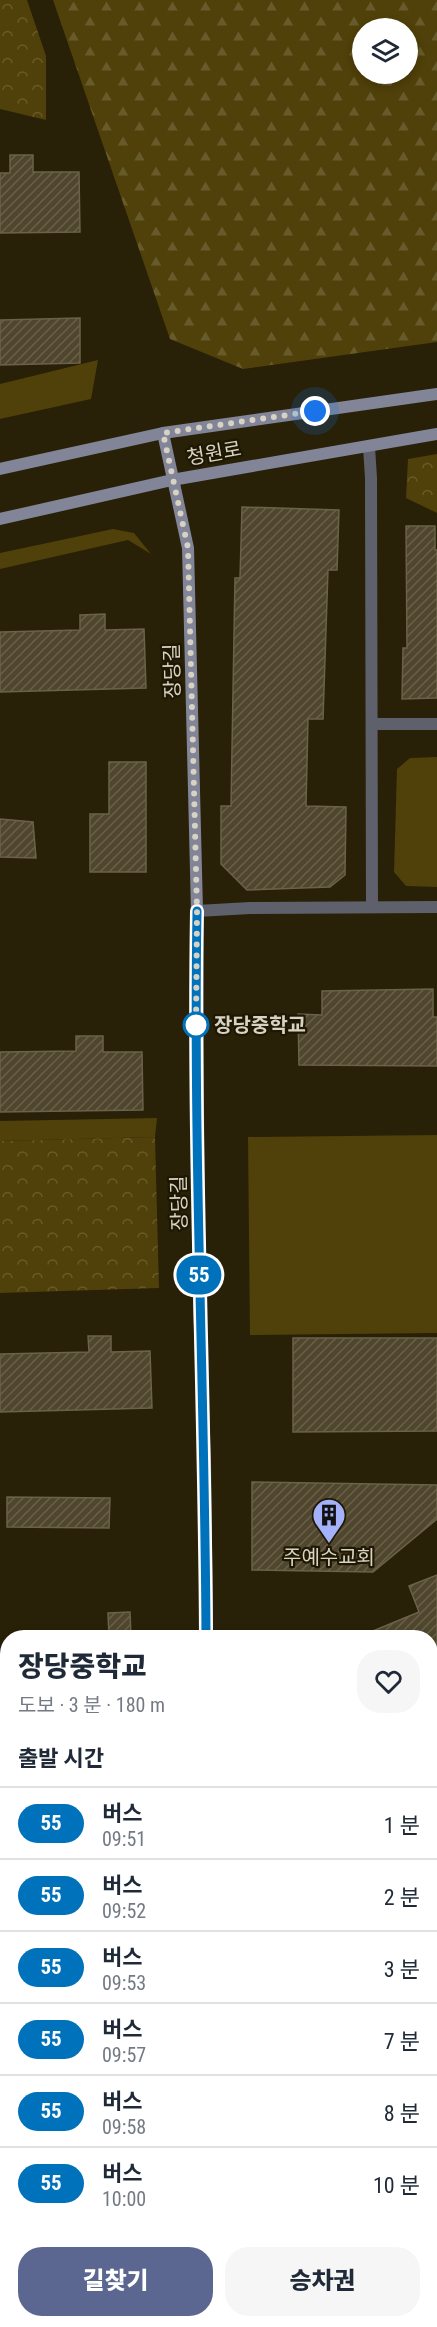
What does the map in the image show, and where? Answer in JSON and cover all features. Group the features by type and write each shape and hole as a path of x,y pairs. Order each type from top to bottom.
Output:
{"street":[{"name":"청원로","path":"0,470 163,433 437,394"},
{"name":"장당길","path":"163,433 188,548 197,911 199,1302 205,1462 207,1630"},
{"name":"청원로","path":"0,519 172,480 437,434"},
{"path":"369,447 372,908"},
{"path":"372,724 437,724"},
{"path":"197,911 250,908 437,907"}],"green space":[{"path":"0,0 27,0 46,56 46,120 0,109"},
{"path":"53,0 437,0 437,342 243,369 170,339"},
{"path":"98,360 91,399 0,419 0,384"},
{"path":"437,454 437,513 406,498 408,459"},
{"path":"113,529 134,533 151,554 128,540 0,569 0,553"},
{"path":"437,757 437,887 406,886 394,872 397,769 410,758"},
{"path":"157,1118 155,1137 0,1141 0,1121"},
{"path":"437,1135 437,1333 250,1335 248,1137"},
{"path":"155,1137 159,1288 0,1293 0,1141"}],"building":[{"path":"10,155 33,155 33,172 79,172 80,232 0,233 0,173 10,173"},
{"path":"80,318 80,363 0,365 0,320"},
{"path":"242,507 339,510 337,570 328,570 323,719 308,719 306,806 346,807 345,875 330,887 247,890 221,864 221,806 231,806 235,578 240,578"},
{"path":"406,526 435,526 437,698 402,699 403,648 407,648"},
{"path":"105,614 105,630 144,629 146,688 0,692 0,632 80,630 80,615"},
{"path":"109,762 146,762 146,872 90,872 90,814 109,814"},
{"path":"0,819 33,822 36,858 0,857"},
{"path":"433,989 433,1017 437,1017 437,1066 299,1065 298,1014 322,1015 322,991"},
{"path":"76,1036 103,1036 103,1052 142,1052 143,1110 0,1112 0,1052 76,1051"},
{"path":"88,1336 111,1336 111,1352 150,1351 152,1408 0,1412 0,1354 89,1352"},
{"path":"293,1338 437,1338 437,1431 293,1432"},
{"name":"주예수교회","path":"252,1482 437,1485 437,1519 373,1572 252,1570"},
{"path":"7,1497 110,1498 109,1528 7,1527"},
{"path":"437,1575 437,1630 375,1630 419,1612 409,1586"},
{"path":"130,1612 131,1630 109,1630 108,1613"}],"bus line":[{"name":"55","path":"197,911 199,1302 205,1462 206,1630"}],"place":[{"name":"장당중학교","path":"196,1025"},
{"name":"주예수교회","path":"329,1544"}],"route":[{"path":"196,1025 196,1028 197,911 188,548 163,433 315,411"}]}
